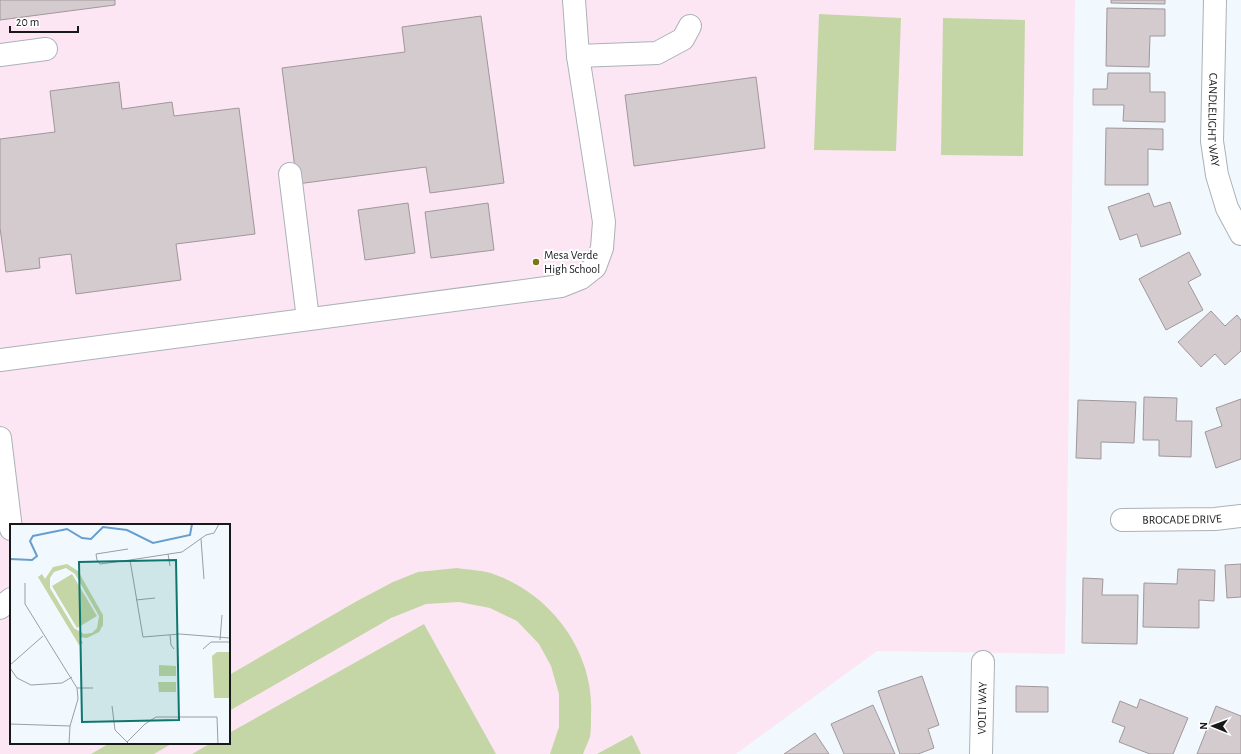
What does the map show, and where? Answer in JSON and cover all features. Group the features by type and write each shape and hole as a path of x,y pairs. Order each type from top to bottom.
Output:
{"street":[{"path":"0,360 561,286 580,278 595,267 602,248 604,222 578,56 574,0"},
{"name":"CANDLELIGHT WAY","path":"1215,0 1212,140 1217,175 1227,208 1241,234"},
{"path":"578,56 657,53 683,39 690,26"},
{"path":"0,55 46,49"},
{"path":"290,174 308,319"},
{"path":"0,438 10,524"},
{"name":"BROCADE DRIVE","path":"1122,520 1215,519 1241,516"},
{"path":"0,608 10,600"},
{"name":"VOLTI WAY","path":"981,754 983,662"}],"shaded area":[{"name":"Mesa Verde High School","path":"0,0 1075,0 1065,654 877,651 736,754 0,754"}],"green space":[{"path":"819,14 901,18 896,151 814,150"},
{"path":"943,18 1025,20 1023,156 941,155"},
{"path":"457,568 491,573 517,585 535,597 552,612 566,630 578,650 586,671 590,693 591,719 590,735 583,754 550,754 559,727 559,694 551,666 539,644 517,621 490,608 459,602 426,604 391,618 230,710 230,674 357,601 393,582 418,572"},
{"path":"424,624 496,754 192,754 209,744 230,744 230,732"},
{"path":"632,735 641,754 597,754"},
{"path":"108,744 171,744 154,754 91,754"}],"building":[{"path":"0,0 115,0 115,5 0,20"},
{"path":"1111,0 1165,0 1165,4 1111,3"},
{"path":"1107,8 1165,9 1165,36 1150,36 1149,67 1106,66"},
{"path":"481,16 504,183 430,193 426,167 297,184 282,68 405,52 402,27"},
{"path":"1108,73 1150,73 1150,92 1165,92 1165,122 1123,121 1124,105 1093,105 1093,89 1107,89"},
{"path":"756,77 765,148 634,166 625,95"},
{"path":"119,82 122,109 172,102 174,116 239,108 255,234 176,244 181,280 76,294 71,254 39,258 40,268 6,272 0,228 0,139 55,132 50,91"},
{"path":"1106,128 1163,129 1163,150 1148,149 1148,185 1105,185"},
{"path":"1149,193 1154,207 1170,202 1181,234 1141,247 1137,234 1120,240 1108,207"},
{"path":"408,203 415,253 365,260 358,210"},
{"path":"488,203 494,250 431,258 425,212"},
{"path":"1189,252 1201,275 1188,282 1203,310 1166,330 1139,279"},
{"path":"1211,311 1225,326 1237,315 1241,320 1241,351 1225,365 1215,354 1201,367 1178,342"},
{"path":"1144,397 1177,398 1176,421 1192,421 1191,457 1159,456 1159,440 1143,440"},
{"path":"1241,399 1241,459 1216,468 1205,432 1222,426 1216,408"},
{"path":"1078,400 1136,402 1134,443 1101,442 1101,459 1076,458"},
{"path":"1241,564 1241,597 1227,598 1225,565"},
{"path":"1178,569 1215,570 1214,601 1199,600 1199,628 1143,627 1144,583 1177,584"},
{"path":"1083,578 1103,579 1102,595 1138,595 1137,644 1082,643"},
{"path":"922,676 939,725 928,729 934,748 918,754 900,754 878,691"},
{"path":"1016,686 1048,687 1048,712 1016,712"},
{"path":"1140,699 1188,718 1173,754 1150,754 1119,742 1125,727 1112,722 1120,701 1137,708"},
{"path":"873,705 895,754 844,754 831,724"},
{"path":"1216,706 1241,716 1241,754 1197,754"},
{"path":"815,733 829,754 784,754"}],"place":[{"name":"Mesa Verde High School","path":"536,262"}]}
